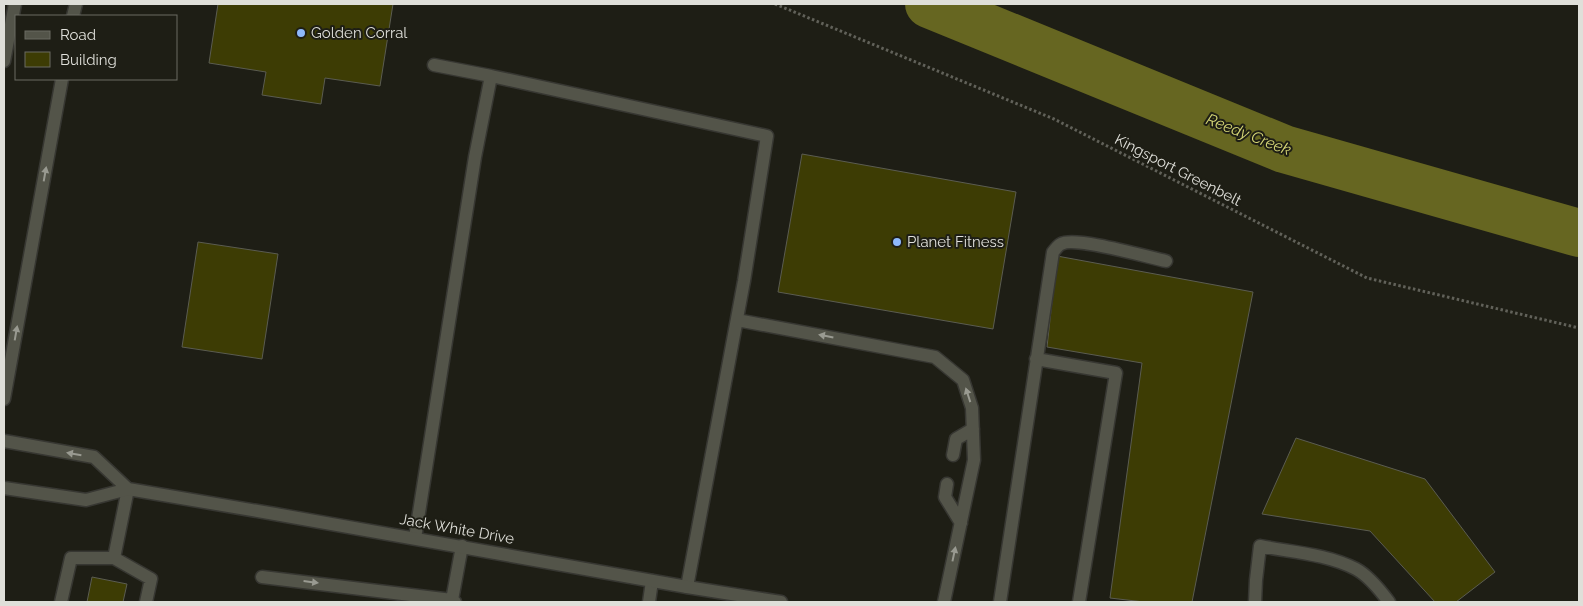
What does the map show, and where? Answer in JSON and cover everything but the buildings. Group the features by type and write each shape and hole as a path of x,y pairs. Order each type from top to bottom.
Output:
{"street":[{"path":"4,61 15,4"},
{"path":"434,65 767,136 737,320 687,587"},
{"path":"414,538 475,157 491,76"},
{"path":"4,399 62,80"},
{"path":"1000,602 1052,252 1061,244 1073,242 1166,261"},
{"path":"737,320 935,357 963,380 972,408 974,460 944,602"},
{"path":"1036,359 1116,373 1079,602"},
{"path":"953,456 956,439 973,429"},
{"path":"4,441 94,457 128,490 114,558"},
{"path":"948,484 945,497 961,522"},
{"name":"Jack White Drive","path":"4,488 86,500 128,490 781,602"},
{"path":"262,577 453,601 462,546"},
{"path":"1255,602 1260,546 1332,560 1357,570 1378,588 1389,602"},
{"path":"61,602 71,558 114,558 151,579 146,602"},
{"path":"649,602 652,581"}],"path":[{"name":"Kingsport Greenbelt","path":"775,4 1054,119 1367,278 1579,328"}],"waterway":[{"name":"Reedy Creek","path":"929,4 1284,149 1579,233"}],"place":[{"name":"Golden Corral","path":"301,33"},
{"name":"Planet Fitness","path":"897,242"}]}
